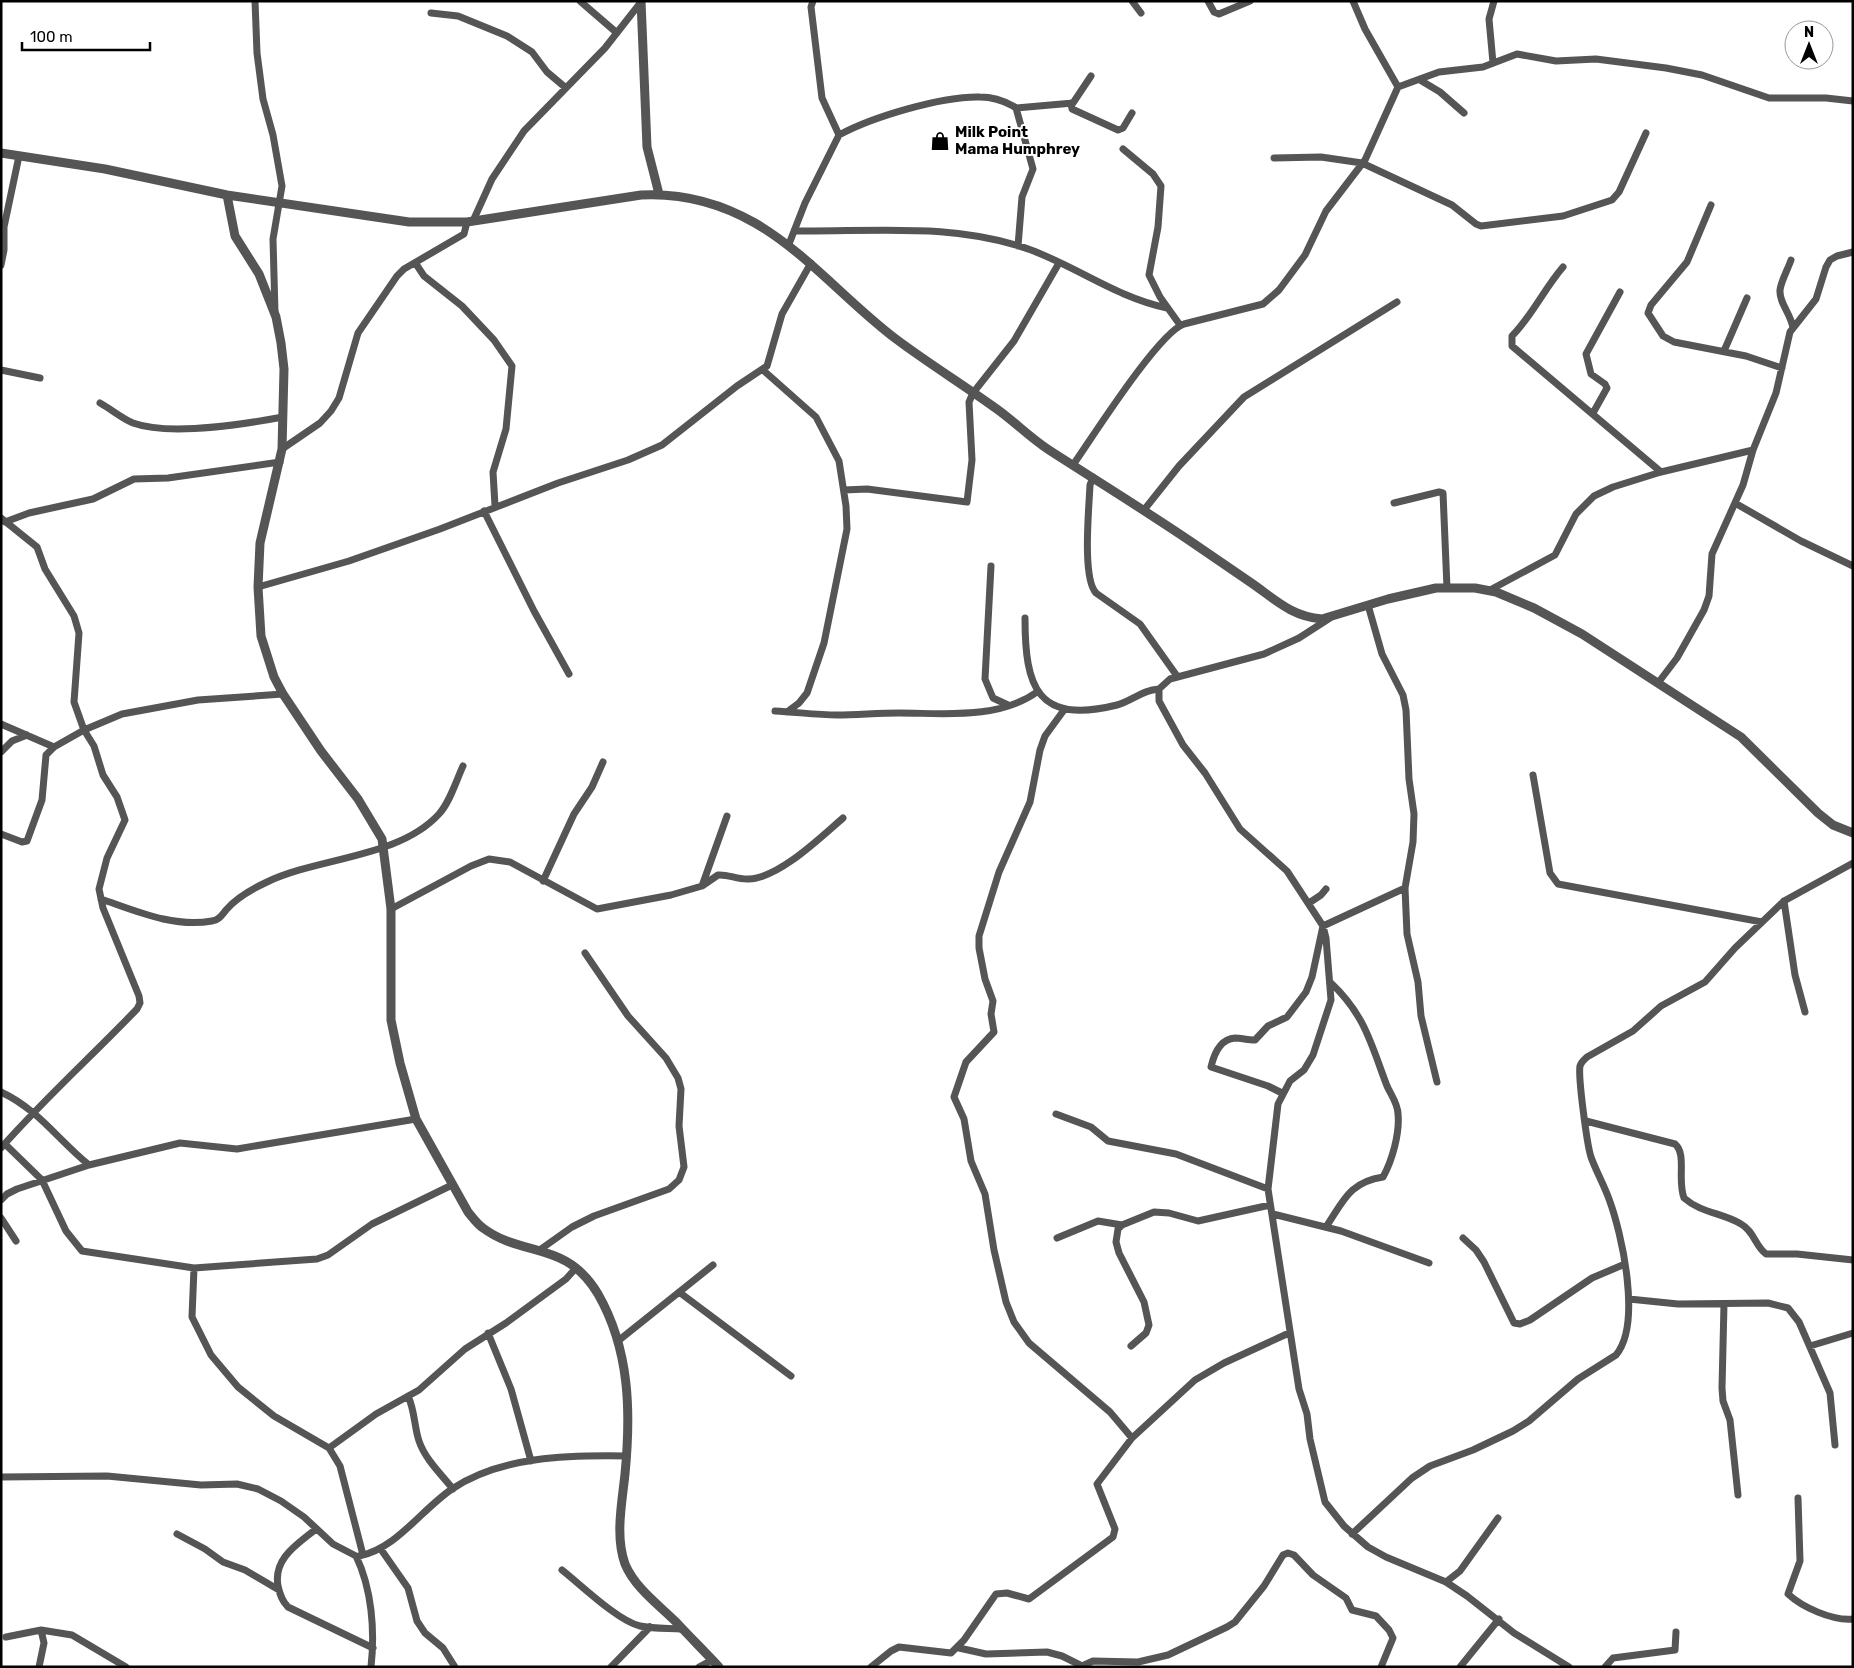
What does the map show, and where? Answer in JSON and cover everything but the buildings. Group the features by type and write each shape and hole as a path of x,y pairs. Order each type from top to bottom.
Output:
{"street":[{"path":"255,1 259,70 266,114 273,135 281,179 280,204 273,239 276,317"},
{"path":"580,1 617,34"},
{"path":"813,1 811,7 822,98 839,135"},
{"path":"1132,1 1140,13"},
{"path":"1208,1 1214,12 1219,14 1250,1"},
{"path":"1353,1 1365,29 1398,87"},
{"path":"1493,63 1489,19 1494,1"},
{"path":"282,449 320,423 331,411 338,398 358,334 397,276 464,234 492,179 524,131 617,34 641,2"},
{"path":"641,2 647,147 659,194"},
{"path":"432,13 458,16 507,36 532,52 547,72 566,88"},
{"path":"1073,465 1137,372 1174,329 1180,325 1267,302 1305,255 1326,211 1373,145 1398,87 1439,72 1469,70 1517,54 1556,61 1596,59 1692,73 1770,98 1826,98 1853,101"},
{"path":"1091,76 1071,103 1072,110 1118,130 1123,128 1132,113"},
{"path":"1420,80 1440,92 1464,113"},
{"path":"789,244 805,203 839,135 876,120 935,103 964,98 983,97 1009,104 1016,108 1071,103"},
{"path":"1016,108 1033,169 1022,197 1018,246"},
{"path":"1274,158 1322,156 1362,163 1452,205 1478,225 1496,224 1531,218 1563,216 1612,200 1619,192 1646,133"},
{"path":"1123,149 1153,174 1161,186 1158,227 1149,274 1180,325"},
{"path":"1,153 105,169 227,195 280,204 409,222 470,221 641,194 689,198 722,208 756,223 789,244 876,324 995,407 1046,449 1144,510 1252,583 1274,602 1312,618 1330,618"},
{"path":"1,265 4,250 4,227 19,156"},
{"path":"227,195 235,236 259,274 276,317 282,342 284,369 282,449 261,534 258,587 261,636 272,672 283,694 321,751 358,799 385,846 391,909 391,1020 400,1063 416,1118 468,1212 483,1228 502,1239 541,1249 557,1256 576,1268 597,1293 618,1341 627,1389 627,1456 620,1520 625,1562 635,1581 719,1667"},
{"path":"1711,205 1686,262 1651,305 1648,313 1668,340 1724,351 1782,368"},
{"path":"794,232 944,231 970,234 1018,246 1059,262 1137,301 1168,308"},
{"path":"1658,683 1677,658 1704,610 1709,596 1712,554 1748,471 1753,450 1776,393 1788,336 1816,299 1830,260 1853,252"},
{"path":"1792,260 1780,290 1782,301 1791,316 1793,328"},
{"path":"844,490 867,489 967,502 972,460 969,407 973,393 1014,341 1059,262"},
{"path":"258,587 300,577 349,561 495,506 628,460 662,445 737,386 763,370 769,362 777,327 788,300 811,263"},
{"path":"416,264 434,285 462,306 494,340 512,366 506,429 493,478 495,506"},
{"path":"1563,268 1533,307 1526,321 1512,336 1510,342 1516,350 1661,472"},
{"path":"1593,413 1607,388 1605,384 1591,374 1586,356 1620,292"},
{"path":"1724,351 1747,298"},
{"path":"1144,510 1185,460 1244,397 1397,302"},
{"path":"1,370 40,378"},
{"path":"763,370 816,417 835,450 844,490 847,529 824,643 807,693 799,703 787,712"},
{"path":"100,403 126,420 146,426 179,428 233,425 283,417"},
{"path":"1490,590 1555,555 1576,514 1594,496 1613,487 1661,472 1753,450"},
{"path":"3,521 29,513 93,499 134,479 168,478 280,462"},
{"path":"1093,477 1090,485 1086,548 1091,587 1096,593 1140,624 1177,676"},
{"path":"1394,503 1439,492 1443,493 1447,588"},
{"path":"1735,503 1801,541 1853,566"},
{"path":"484,511 534,612 569,674"},
{"path":"3,521 37,547 44,570 74,616 79,633 74,702 84,730 94,746 106,783 117,797 125,820 102,873 101,899 136,988 140,1004 89,1060 34,1111 3,1146 42,1180 66,1232 82,1251 194,1268 317,1259 333,1251 372,1224 452,1185"},
{"path":"991,566 985,679 993,698 1008,705"},
{"path":"1569,1667 1514,1633 1499,1619 1446,1582 1386,1557 1352,1534 1328,1507 1321,1492 1289,1333 1268,1189 1276,1118 1282,1093 1290,1081 1304,1070 1313,1055 1331,1000 1331,983 1323,926 1287,871 1240,829 1205,773 1183,745 1159,701 1159,689 1164,683 1177,676 1264,654 1299,638 1330,618 1368,605 1423,590 1447,588 1490,590 1534,608 1582,634 1741,737 1818,813 1834,825 1853,833"},
{"path":"1368,605 1382,654 1403,694 1406,710 1409,778 1414,814 1413,842 1405,888 1408,948 1418,982 1421,1016 1437,1082"},
{"path":"1025,618 1027,667 1037,692 1064,710 1096,709 1117,705 1146,691 1159,689"},
{"path":"776,711 836,715 898,713 943,715 1008,705 1037,692"},
{"path":"1,834 22,842 27,840 42,800 45,786 44,760 48,752 84,730 122,714 180,703 283,694"},
{"path":"1064,710 1045,736 1040,750 1028,807 1002,865 980,936 979,948 985,980 993,1001 991,1014 994,1032 966,1062 954,1097 964,1119 971,1161 985,1194 994,1250 1006,1302 1014,1322 1029,1343 1110,1412 1132,1438"},
{"path":"1,724 54,747"},
{"path":"1,752 12,741 27,734"},
{"path":"543,881 574,814 592,787 603,762"},
{"path":"101,899 160,919 214,921 235,900 269,881 333,859 385,846 418,830 440,813 463,766"},
{"path":"1533,775 1550,873 1558,884 1762,922"},
{"path":"702,886 727,816"},
{"path":"391,909 471,866 488,859 510,862 597,909 671,895 702,886 718,875 748,880 760,877 804,850 843,818"},
{"path":"1352,1534 1412,1478 1430,1466 1473,1450 1513,1431 1529,1421 1578,1378 1616,1355 1623,1342 1629,1299 1625,1264 1620,1235 1609,1198 1589,1148 1579,1078 1581,1062 1633,1032 1661,1006 1705,982 1734,948 1772,910 1853,863"},
{"path":"1323,926 1405,888"},
{"path":"1309,903 1322,895 1326,890"},
{"path":"1784,902 1795,975 1805,1012"},
{"path":"1282,1093 1268,1086 1211,1066 1213,1057 1220,1046 1226,1041 1235,1038 1255,1040 1268,1026 1287,1017 1306,992 1312,977 1323,926"},
{"path":"541,1249 572,1227 594,1216 669,1189 679,1180 684,1167 679,1126 680,1089 678,1078 666,1058 628,1016 585,953"},
{"path":"1326,1227 1346,1196 1358,1184 1365,1180 1382,1177 1391,1156 1398,1122 1397,1107 1365,1026 1348,1000 1331,983"},
{"path":"1,1092 34,1111 55,1135 89,1165"},
{"path":"1056,1114 1092,1127 1108,1141 1164,1150 1268,1189"},
{"path":"1,1200 7,1194 17,1189 89,1165 180,1143 236,1149 416,1118"},
{"path":"1586,1122 1675,1144 1680,1148 1682,1154 1680,1179 1684,1198 1706,1212 1741,1224 1749,1230 1766,1254 1797,1254 1853,1260"},
{"path":"1057,1238 1098,1221 1122,1225 1159,1212 1198,1221 1270,1205"},
{"path":"1273,1214 1371,1240 1429,1263"},
{"path":"1,1218 16,1241"},
{"path":"1122,1225 1116,1233 1119,1253 1144,1302 1149,1325 1146,1333 1131,1346"},
{"path":"1463,1238 1476,1250 1484,1262 1514,1323 1520,1324 1530,1320 1592,1278 1625,1264"},
{"path":"618,1341 714,1264"},
{"path":"194,1268 192,1317 198,1333 216,1364 238,1387 274,1416 329,1448 340,1466 372,1614 373,1648 371,1667"},
{"path":"329,1448 426,1385 465,1349 558,1285 576,1268"},
{"path":"679,1292 791,1376"},
{"path":"1629,1299 1678,1304 1768,1303 1785,1306 1794,1313 1830,1393 1835,1445"},
{"path":"1724,1304 1722,1388 1723,1401 1730,1420 1738,1495"},
{"path":"871,1667 891,1651 899,1648 944,1654 951,1653 959,1648 996,1594 1007,1593 1029,1599 1113,1537 1115,1529 1097,1484 1132,1438 1199,1377 1289,1333"},
{"path":"1810,1346 1853,1333"},
{"path":"488,1334 511,1389 531,1461"},
{"path":"408,1396 415,1414 422,1448 453,1488"},
{"path":"1,1477 107,1476 201,1485 237,1484 258,1489 281,1501 304,1517 333,1544 360,1556 380,1548 453,1488 475,1476 531,1461 594,1456 627,1456"},
{"path":"1798,1498 1800,1561 1788,1593 1797,1602 1818,1611 1845,1620 1853,1619"},
{"path":"1446,1582 1460,1571 1498,1518"},
{"path":"316,1529 288,1553 282,1561 278,1570 281,1598 288,1607 373,1648"},
{"path":"177,1534 205,1549 223,1562 245,1570 279,1590"},
{"path":"380,1548 408,1588 417,1621 425,1633 443,1648 455,1667"},
{"path":"959,1648 986,1654 1047,1652 1062,1656 1081,1666 1093,1661 1138,1662 1168,1654 1235,1622 1264,1586 1284,1554 1288,1553 1294,1554 1313,1575 1346,1598 1352,1610 1376,1616 1389,1630 1393,1638 1381,1667"},
{"path":"562,1570 617,1615 635,1624 682,1629"},
{"path":"1460,1667 1499,1619"},
{"path":"611,1667 650,1627"},
{"path":"39,1667 43,1648 41,1630"},
{"path":"6,1637 41,1630 76,1636 126,1667"},
{"path":"1605,1667 1613,1658 1675,1650 1676,1632"},
{"path":"699,1667 712,1660"}],"place":[{"name":"Milk Point Mama Humphrey","path":"940,141"}]}
